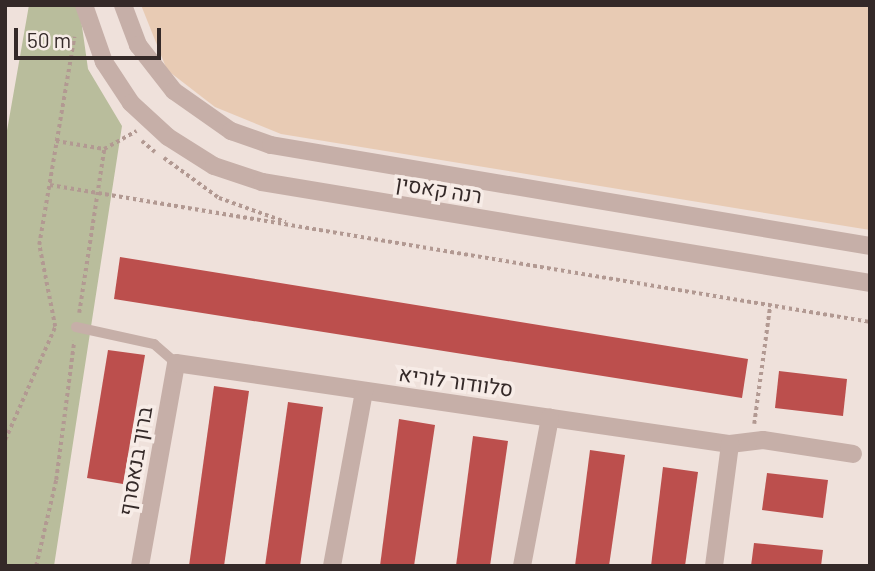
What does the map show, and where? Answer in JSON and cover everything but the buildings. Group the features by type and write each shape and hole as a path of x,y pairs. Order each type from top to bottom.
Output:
{"street":[{"name":"רנה קאסין","path":"84,5 104,62 131,103 168,137 214,166 262,182 870,283"},
{"name":"רנה קאסין","path":"124,5 138,45 174,92 230,131 271,145 870,246"},
{"name":"סלוודור לוריא","path":"176,363 730,444 752,441 853,454"},
{"name":"ברוך בנאסרף","path":"140,566 176,363"},
{"path":"331,566 365,391"},
{"path":"522,566 550,418"},
{"path":"714,566 730,444"}],"lane":[{"path":"76,327 154,344 176,363"}],"path":[{"path":"5,439 55,327 39,245 74,27"},
{"path":"55,141 104,149 136,131"},
{"path":"36,566 56,480 76,327 100,193 104,149"},
{"path":"50,185 870,322"},
{"path":"752,441 770,305"}],"green space":[{"path":"29,5 79,5 88,69 122,126 54,566 5,566 5,142"}],"sand":[{"path":"141,5 870,5 870,230 281,134 215,107 167,70"}]}
